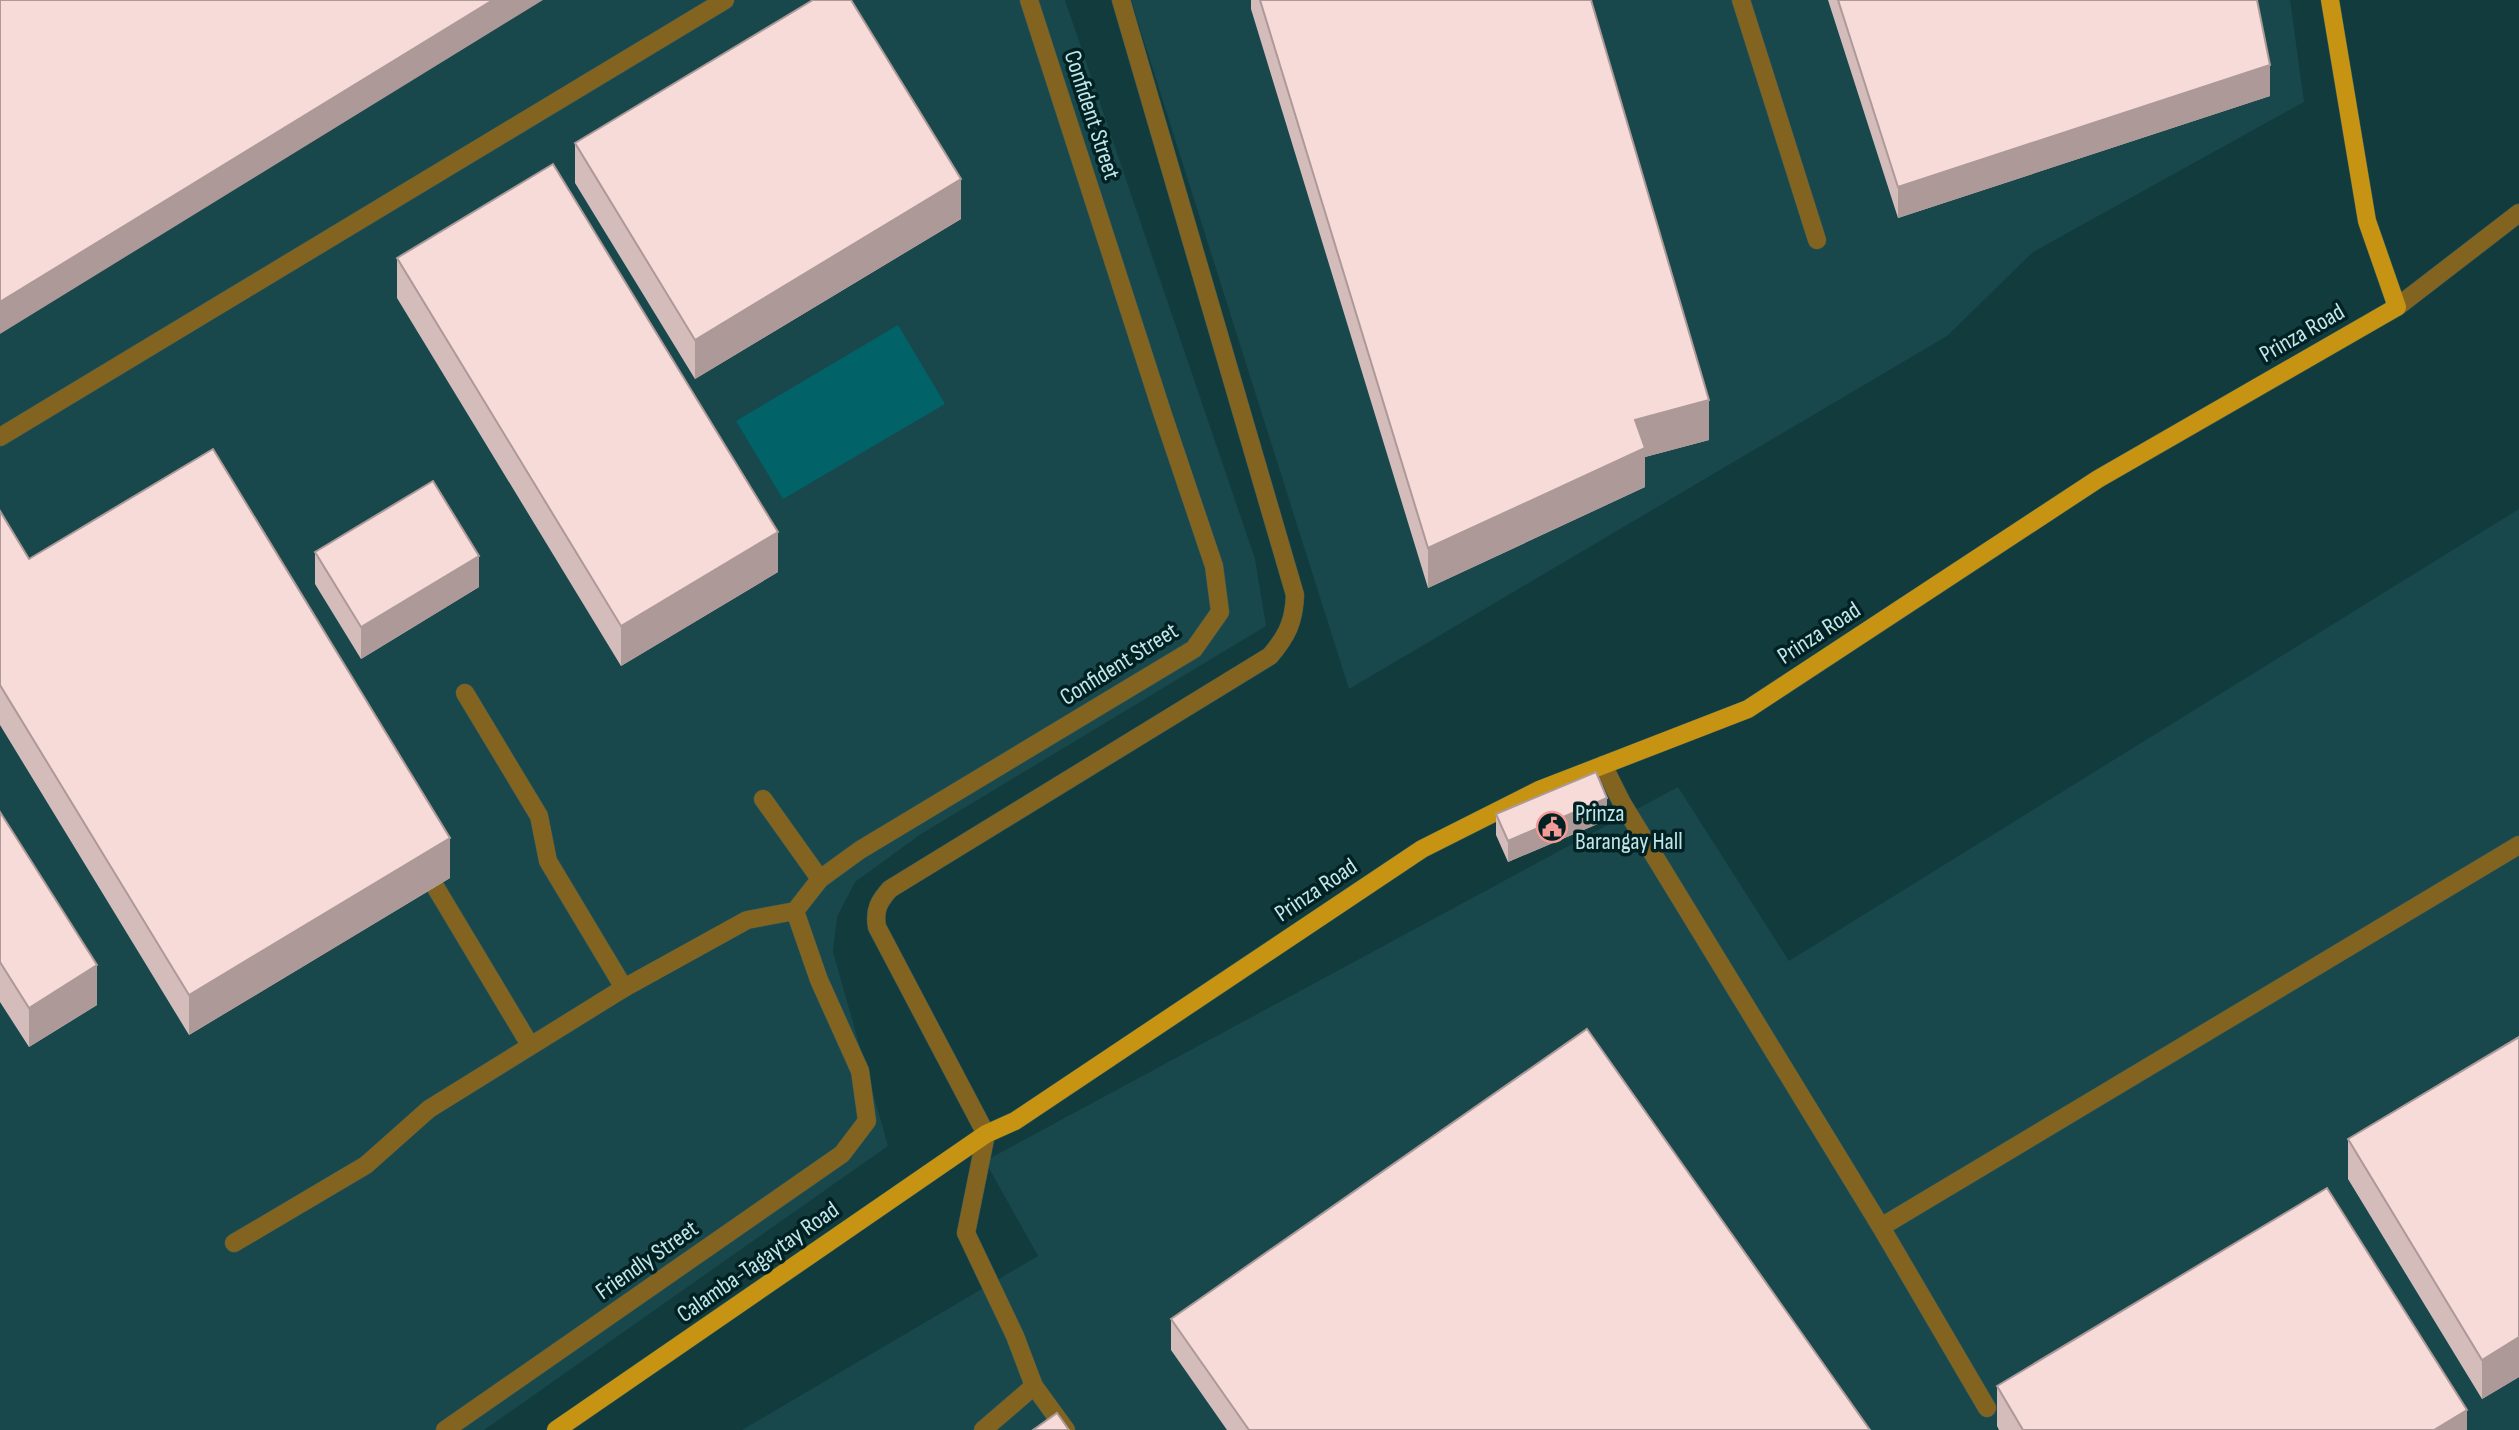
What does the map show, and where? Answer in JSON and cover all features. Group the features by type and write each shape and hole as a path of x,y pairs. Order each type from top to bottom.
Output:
{"main road":[{"path":"2330,0 2367,221 2397,307"},
{"name":"Prinza Road","path":"986,1134 1015,1121 1422,849 1539,790 1748,709 2098,479 2397,307"},
{"name":"Calamba-Tagaytay Road","path":"556,1430 986,1134"}],"street":[{"path":"0,437 725,0"},
{"name":"Confident Street","path":"795,911 820,879 860,850 1194,649 1220,612 1214,566 1029,0"},
{"path":"1066,1430 1034,1386 1015,1336 966,1233 986,1134 877,927 875,914 880,901 890,889 1270,656 1285,639 1295,615 1296,596 1121,0"},
{"path":"1741,0 1817,240"},
{"path":"2397,307 2519,214"},
{"path":"465,693 539,816 548,861 624,988"},
{"path":"1603,765 1622,803 1881,1227 1987,1408"},
{"path":"763,799 820,879"},
{"path":"1881,1227 2519,845"},
{"path":"417,857 530,1045"},
{"path":"234,1243 366,1165 429,1109 624,988 747,920 795,911"},
{"name":"Friendly Street","path":"445,1430 842,1154 867,1121 860,1071 819,980 795,911"},
{"path":"983,1430 1034,1386"}],"shaded area":[{"path":"0,0 1065,0 1255,559 1266,626 921,834 855,882 837,917 833,952 888,1146 484,1430 0,1430"},
{"path":"1131,0 2290,0 2304,102 2033,252 1947,336 1349,689"},
{"path":"898,325 945,404 783,499 736,421"},
{"path":"2519,509 2519,1430 742,1430 1038,1256 985,1161 1678,787 1789,961"}],"building":[{"path":"0,0 493,0 0,302"},
{"path":"813,0 851,0 961,179 695,340 575,143"},
{"path":"1260,0 1591,0 1709,400 1635,420 1645,448 1428,548"},
{"path":"1838,0 2257,0 2270,65 1898,187"},
{"path":"553,164 778,532 621,626 397,258"},
{"path":"213,449 450,838 189,995 0,685 0,511 29,559"},
{"path":"433,481 479,556 361,627 315,552"},
{"path":"1596,772 1607,798 1508,841 1496,814"},
{"path":"0,812 97,965 29,1008 0,962"},
{"path":"1587,1029 1870,1430 1249,1430 1171,1319"},
{"path":"2519,1037 2519,1337 2482,1360 2348,1139"},
{"path":"2327,1188 2467,1410 2434,1430 2023,1430 1997,1386"},
{"path":"1057,1413 1069,1430 1033,1430"}],"place":[{"name":"Prinza Barangay Hall","path":"1552,827"}]}
